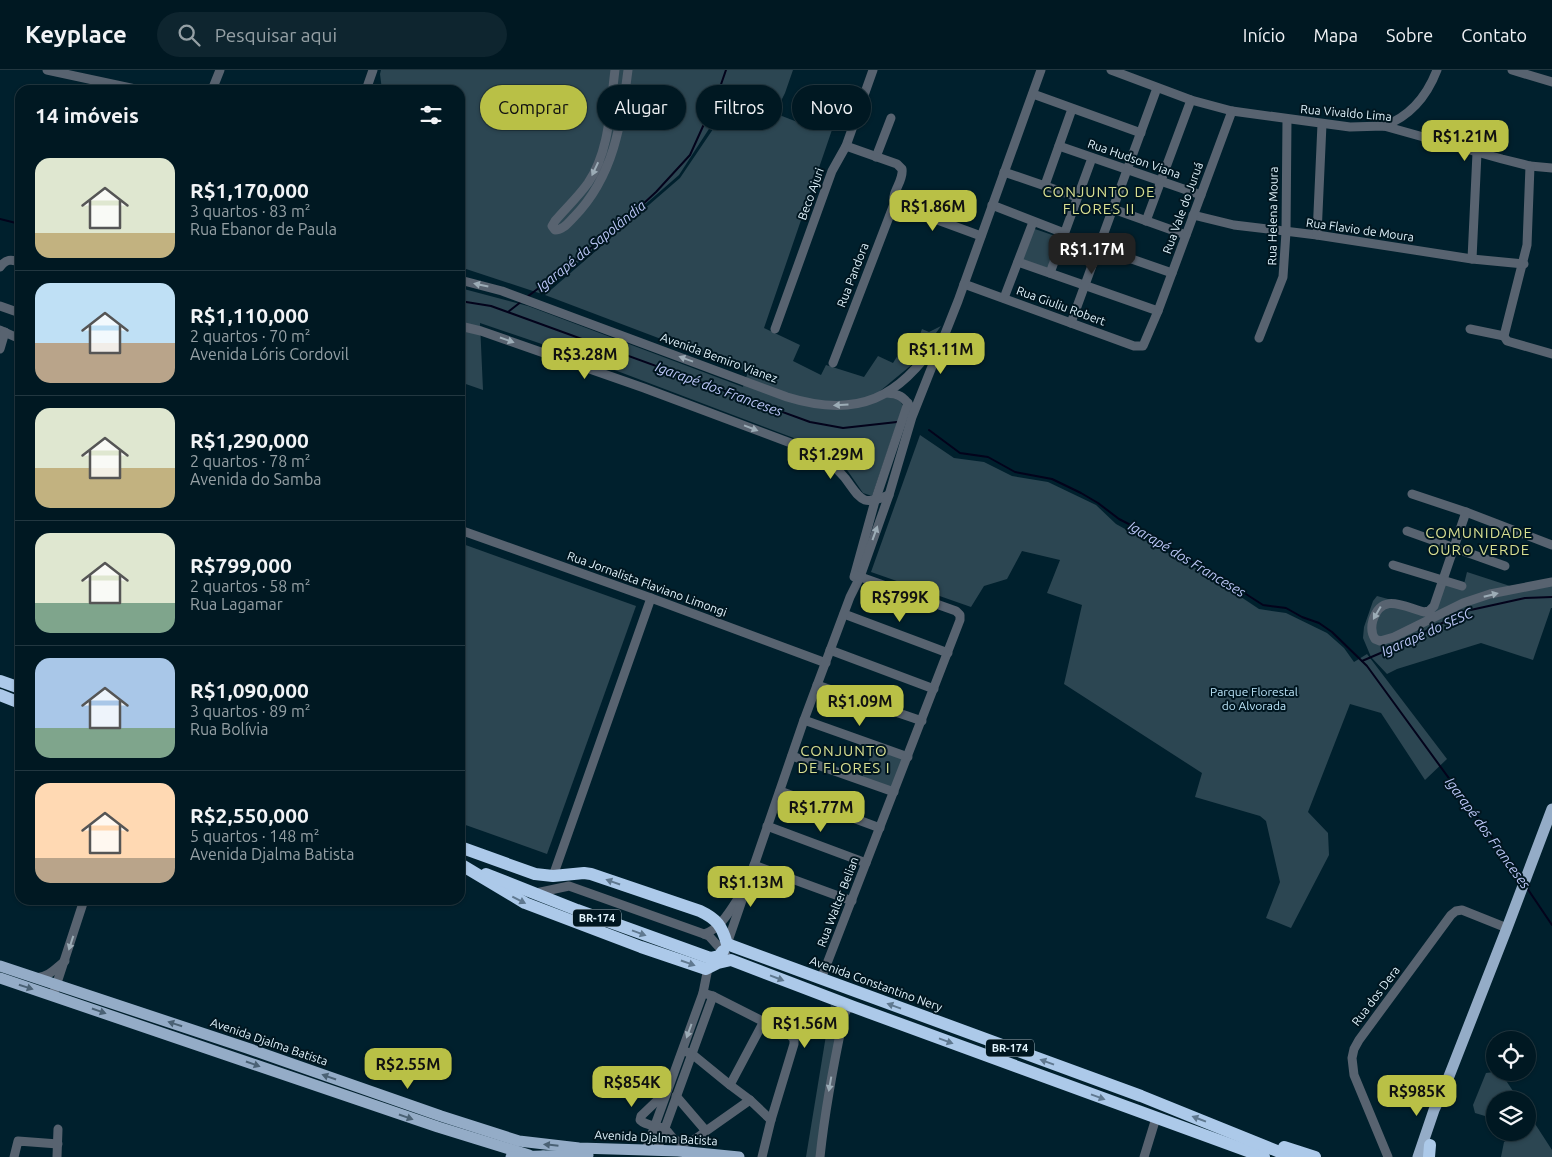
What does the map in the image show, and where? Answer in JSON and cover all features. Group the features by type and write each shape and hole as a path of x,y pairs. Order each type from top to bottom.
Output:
{"highway":[{"path":"0,681 15,686"},
{"path":"0,695 15,701"},
{"path":"465,850 535,874 553,876 591,874 700,911 710,916 719,925 724,934 727,952 718,963 706,969 641,947 525,903 465,866"},
{"name":"BR-174","path":"465,865 577,910 710,958 727,952 854,1007 1264,1157"},
{"name":"Avenida Constantino Nery","path":"727,952 822,979 1142,1096 1292,1157"},
{"path":"1228,1130 1315,1157"}],"main road":[{"path":"1418,1157 1434,1110 1444,1089 1552,809"},
{"name":"Avenida Djalma Batista","path":"0,966 34,978 55,990 431,1125 537,1157"},
{"name":"Avenida Djalma Batista","path":"0,978 55,990 247,1048 441,1116 519,1141 579,1148 651,1150 739,1157"},
{"path":"1428,1153 1444,1089"},
{"path":"511,1157 582,1155 625,1157"}],"street":[{"path":"47,70 89,74 124,85"},
{"path":"214,85 220,70"},
{"path":"368,85 374,70"},
{"path":"374,70 374,85"},
{"name":"Beco Ajuri","path":"775,329 832,171 846,146 873,70"},
{"path":"536,893 568,886 709,936 727,952 767,826 851,595 875,501 901,438 912,417 948,326 1041,70"},
{"name":"Rua Vivaldo Lima","path":"1111,70 1191,100 1232,111 1350,127 1384,126 1477,153 1530,166 1552,168"},
{"path":"1384,126 1395,122 1415,107 1428,89 1436,70"},
{"path":"1512,70 1552,82"},
{"path":"615,72 627,72 611,158 597,188 577,214 564,227 557,230 554,229 552,226 555,221 578,196 596,167 606,138 615,72"},
{"path":"1072,323 1157,88"},
{"path":"1032,94 1140,133"},
{"path":"1146,221 1191,100"},
{"path":"1045,185 1072,109"},
{"name":"Rua Vale do Juruá","path":"1146,340 1232,111"},
{"path":"876,157 891,118"},
{"name":"Rua Helena Moura","path":"1259,338 1283,277 1286,232 1287,119"},
{"path":"1318,235 1322,124"},
{"path":"606,138 616,139"},
{"name":"Rua Pandora","path":"833,363 894,204 893,198 902,173 902,168 897,164 846,146"},
{"name":"Rua Hudson Viana","path":"1059,146 1200,195"},
{"path":"1472,259 1477,153"},
{"path":"1050,273 1092,158"},
{"path":"1504,336 1524,264 1527,245 1530,166"},
{"path":"1004,172 1077,197"},
{"path":"894,204 981,236"},
{"path":"992,206 1064,233"},
{"path":"1113,209 1186,235"},
{"name":"Rua Flavio de Moura","path":"1193,215 1234,225 1318,235 1472,259 1524,264"},
{"path":"1004,298 1033,222"},
{"path":"1100,248 1172,273"},
{"path":"0,267 5,261 15,261"},
{"path":"1018,262 1158,312"},
{"name":"Avenida Bemiro Vianez","path":"465,281 540,304 804,402 828,406 867,402 887,393 915,370 948,326"},
{"name":"Rua Giuliu Robert","path":"964,284 1134,346 1143,346 1146,340"},
{"path":"0,306 15,311"},
{"path":"465,327 481,330 644,388 812,451 834,467 859,497 864,500 875,501 889,495"},
{"path":"1470,329 1504,336 1507,341 1552,354"},
{"path":"0,349 2,331 15,337"},
{"path":"887,393 898,394 908,402 912,417"},
{"path":"857,576 889,495 908,402"},
{"path":"1412,494 1466,512 1552,545"},
{"path":"1466,512 1434,606 1429,611 1424,612 1393,603 1385,603 1378,608 1373,619 1371,629 1375,639 1380,641 1390,639 1463,603 1490,594 1552,582"},
{"path":"1407,531 1505,566"},
{"name":"Rua Jornalista Flaviano Limongi","path":"465,532 826,663"},
{"path":"1393,565 1462,586"},
{"name":"Rua Walter Belian","path":"822,979 960,620 960,615 956,611 857,576"},
{"path":"553,876 651,598"},
{"path":"1434,606 1442,613"},
{"path":"844,614 948,653"},
{"path":"830,650 934,689"},
{"path":"817,685 922,721"},
{"path":"804,720 908,757"},
{"path":"792,756 894,792"},
{"path":"780,791 880,828"},
{"path":"767,826 866,863"},
{"path":"754,865 852,901"},
{"path":"704,934 712,931 719,925 749,879"},
{"path":"55,990 82,905"},
{"name":"Rua dos Dera","path":"1388,1157 1354,1075 1352,1058 1354,1049 1451,915 1462,910 1507,928"},
{"path":"34,978 49,975 65,961"},
{"path":"651,1150 654,1126 703,993 708,968"},
{"path":"703,993 713,996 790,1035 794,1039 762,1157"},
{"path":"651,1150 665,1128 713,996"},
{"path":"820,1157 827,1099 844,1015 847,1009 854,1007"},
{"path":"730,1085 764,1022"},
{"path":"682,1049 692,1054 750,1100 771,1120"},
{"path":"681,1083 667,1092 641,1116 640,1120 643,1123 665,1128 674,1139 686,1143 692,1142 750,1100"},
{"path":"676,1096 706,1131"},
{"path":"1144,1157 1156,1118"},
{"path":"57,1157 58,1129"},
{"path":"14,1157 17,1143 20,1141 58,1144"}],"green space":[{"path":"381,70 793,70 782,99 782,85 696,85 696,130 708,130 679,175 542,294 465,269 465,85 381,85"},
{"path":"782,116 792,120 792,130 832,130 764,328 800,345 793,361 821,375 826,365 864,377 878,356 893,363 903,347 914,351 922,329 929,332 941,326 915,362 880,391 891,398 899,399 903,406 872,496 863,493 836,454 583,358 480,323 483,390 465,384 465,289 528,306 743,387 748,372 545,295 680,178 712,130 782,130"},
{"path":"1032,228 1061,238 1049,269 1021,259"},
{"name":"Parque Florestal do Alvorada","path":"920,435 954,458 984,462 1012,476 1048,482 1096,505 1116,524 1208,575 1259,609 1286,613 1327,633 1344,648 1354,662 1367,654 1447,759 1425,780 1381,713 1350,704 1308,812 1328,833 1329,855 1291,928 1266,918 1280,882 1266,821 1260,816 1195,797 1202,773 1064,684 1082,605 1047,593 1060,560 1022,551 1007,579 984,586 971,607 871,572"},
{"path":"465,545 636,606 547,854 465,825"},
{"path":"1467,572 1510,586 1552,579 1552,608 1533,660 1481,643 1397,669 1387,674 1371,657 1363,638 1364,627 1373,601 1377,596 1431,609 1445,579 1464,584"},
{"path":"875,745 910,757 897,792 861,780"},
{"path":"831,1005 843,1010 818,1157 806,1157"},
{"path":"1486,1073 1486,1081 1506,1081 1513,1091 1486,1091 1486,1116 1475,1113 1473,1105"},
{"path":"1536,1125 1552,1150 1552,1157 1501,1157 1504,1142 1536,1141"}],"waterway":[{"name":"Igarapé da Sapolândia","path":"527,297 616,229 656,192 690,155 718,93 726,70"},
{"name":"Igarapé dos Franceses","path":"0,219 15,223"},
{"name":"Igarapé da Sapolândia","path":"508,312 522,301"},
{"name":"Igarapé dos Franceses","path":"465,302 491,306 810,422 843,428 897,422"},
{"name":"Igarapé dos Franceses","path":"929,430 960,453 988,457 1015,472 1052,479 1081,493 1119,519 1225,579 1263,605 1286,608 1302,617 1319,623 1332,632 1367,666 1521,877"},
{"name":"Igarapé do SESC","path":"1362,661 1397,646 1466,611 1525,598 1552,597"},
{"name":"Igarapé dos Franceses","path":"1527,888 1552,925"}],"district":[{"name":"CONJUNTO DE FLORES II","path":"1099,200"},
{"name":"COMUNIDADE OURO VERDE","path":"1479,542"},
{"name":"CONJUNTO DE FLORES I","path":"844,760"}]}
